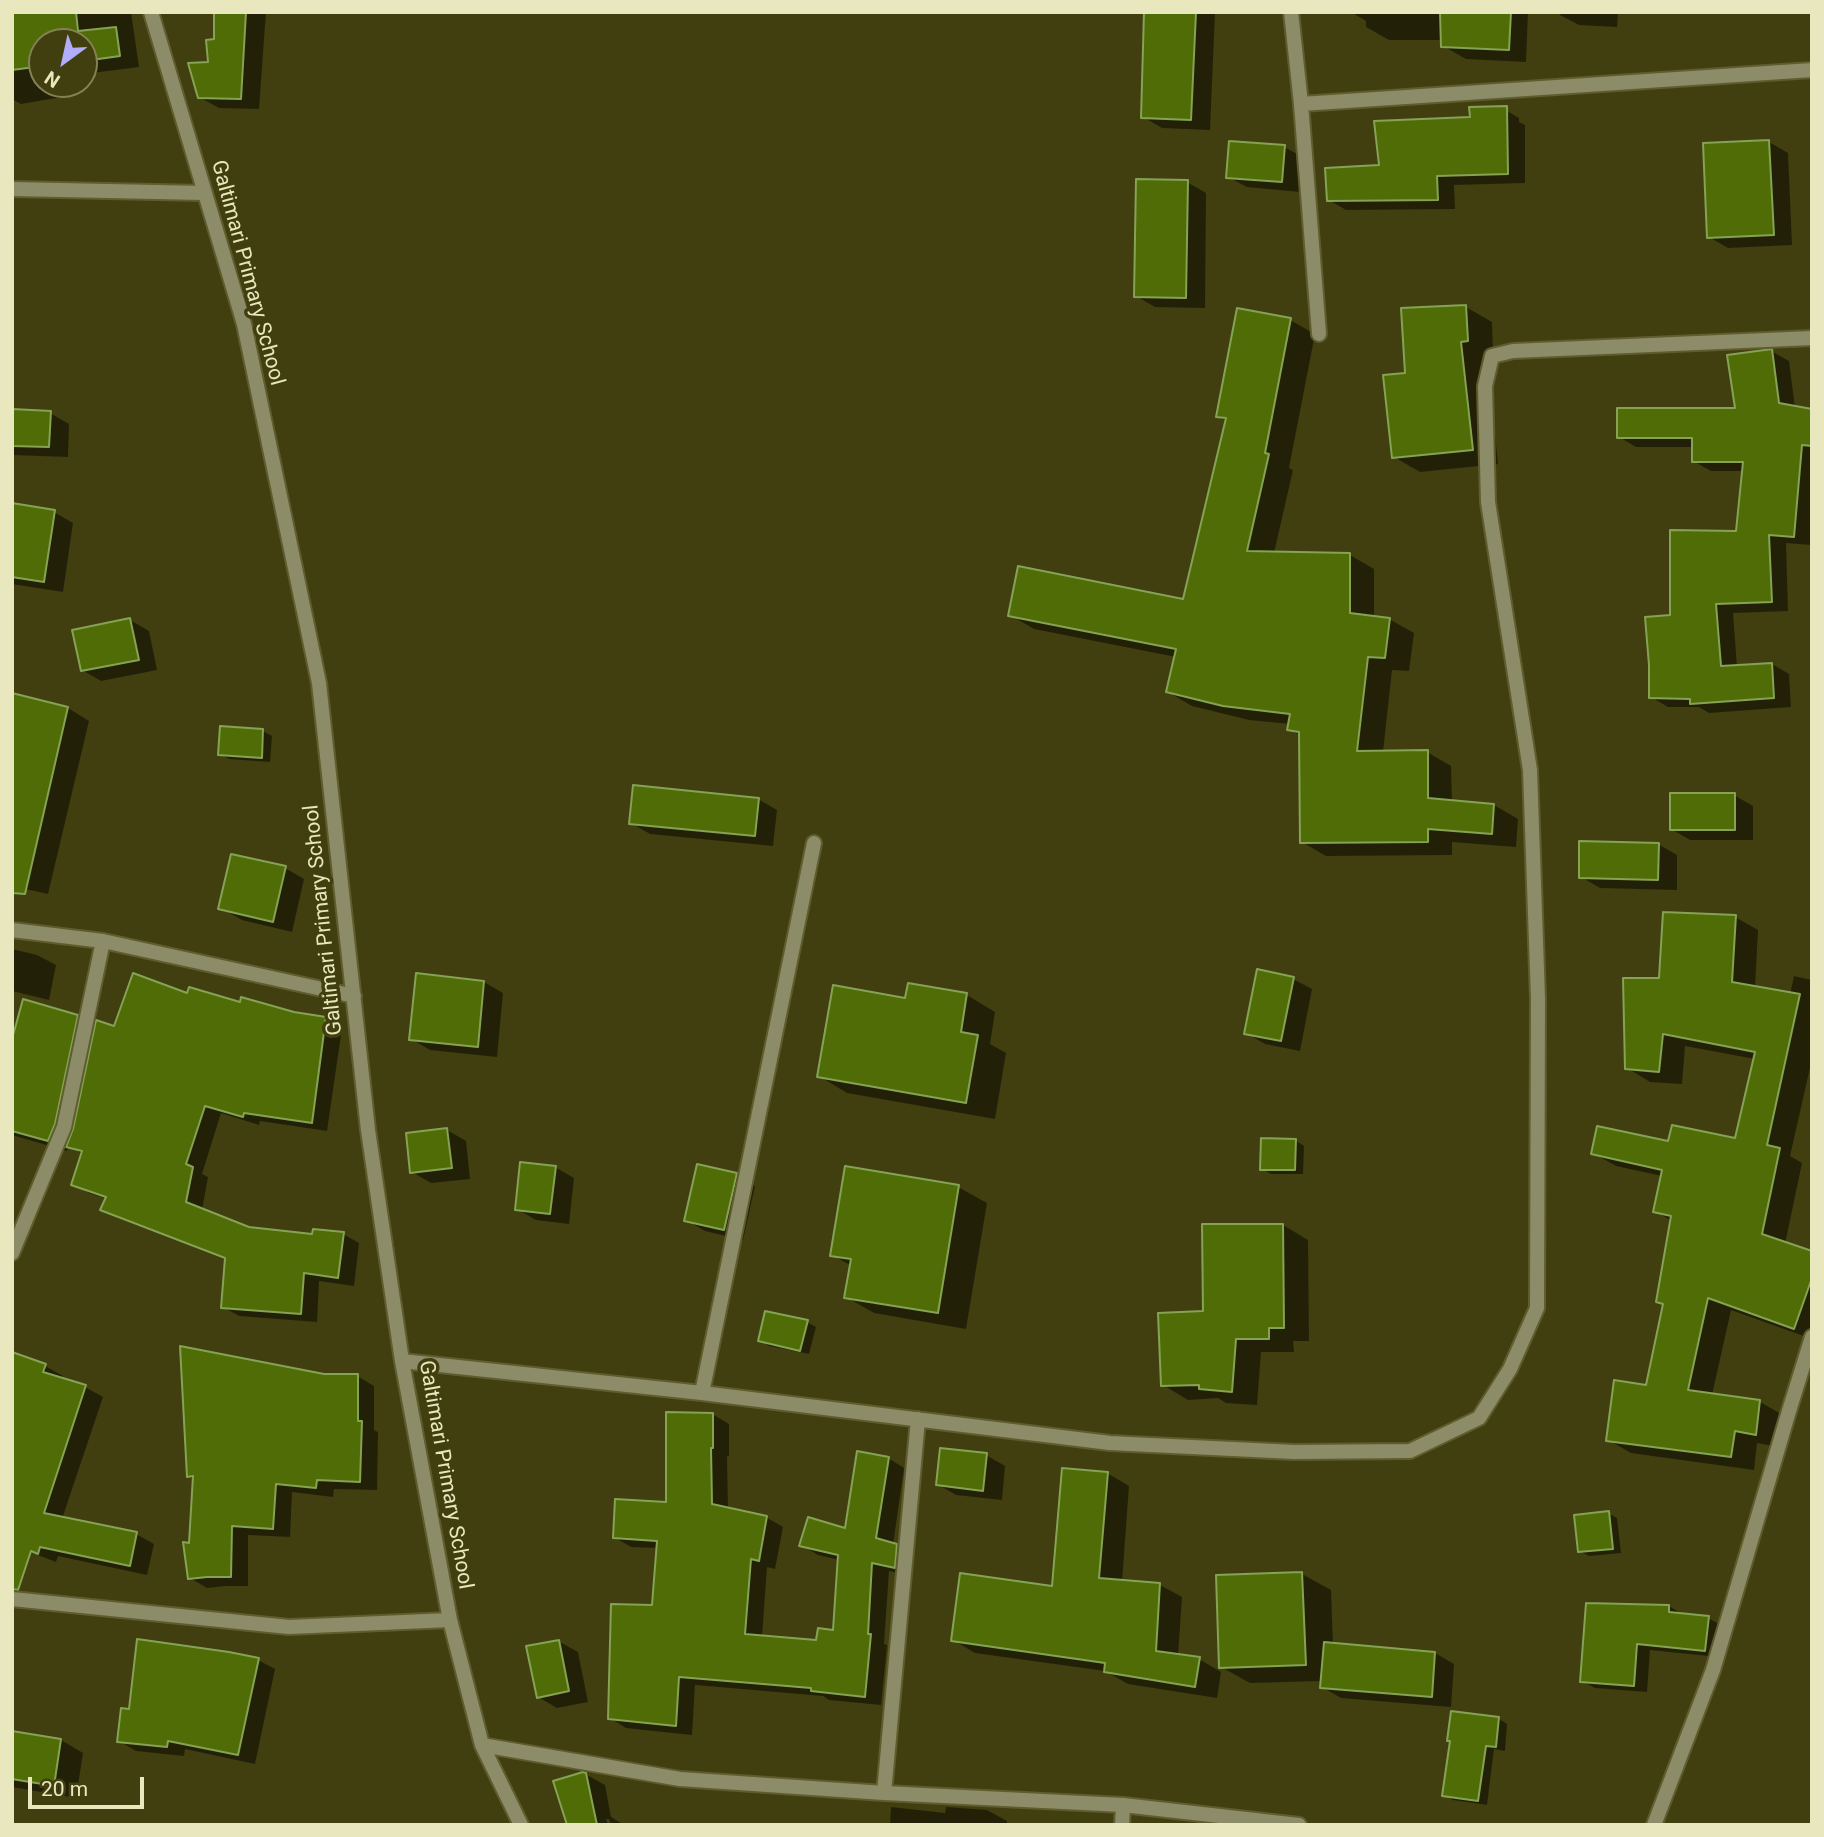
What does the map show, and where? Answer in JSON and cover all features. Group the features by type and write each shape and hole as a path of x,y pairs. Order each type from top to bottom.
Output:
{"street":[{"name":"Galtimari Primary School","path":"151,12 244,324 320,683 368,1130 402,1361 450,1620 482,1745 521,1825"},
{"path":"1291,12 1319,334"},
{"path":"1301,104 1812,70"},
{"path":"12,189 204,193"},
{"path":"402,1361 702,1393 1110,1443 1294,1452 1410,1451 1479,1418 1510,1369 1537,1308 1538,999 1530,770 1488,502 1485,386 1492,356 1513,351 1812,338"},
{"path":"702,1393 814,843"},
{"path":"12,930 103,941 354,996"},
{"path":"12,1253 64,1127 103,941"},
{"path":"1654,1825 1713,1670 1812,1337"},
{"path":"884,1793 918,1419"},
{"path":"12,1600 289,1627 450,1620"},
{"path":"482,1745 680,1779 1123,1805 1298,1825"},
{"path":"1122,1825 1123,1805"}],"building":[{"path":"12,12 76,12 78,28 28,28 28,68 12,70"},
{"path":"214,12 246,12 241,99 198,98 188,63 208,62 206,40 214,39"},
{"path":"1144,12 1196,12 1191,120 1141,118"},
{"path":"1440,12 1511,12 1509,50 1441,47"},
{"path":"116,27 120,56 98,59 98,29"},
{"path":"1507,106 1508,174 1437,176 1438,200 1327,201 1325,168 1379,165 1374,121 1470,117 1469,107"},
{"path":"1769,140 1774,235 1707,238 1703,143"},
{"path":"1229,141 1285,145 1282,182 1226,178"},
{"path":"1136,179 1188,180 1186,298 1134,297"},
{"path":"1466,305 1468,341 1461,342 1473,450 1392,458 1383,375 1405,373 1401,308"},
{"path":"1237,308 1291,318 1265,453 1269,454 1247,551 1350,553 1350,613 1390,618 1385,658 1368,657 1357,751 1428,750 1428,798 1494,804 1492,834 1428,829 1428,842 1300,843 1299,732 1287,730 1290,714 1223,706 1166,692 1176,649 1008,616 1018,566 1183,599 1226,418 1216,417"},
{"path":"1772,349 1779,403 1812,409 1812,446 1802,445 1794,537 1769,535 1772,602 1716,604 1721,666 1772,663 1774,698 1690,704 1690,699 1649,698 1645,617 1670,615 1670,530 1736,531 1743,462 1692,462 1692,438 1617,438 1617,408 1735,408 1727,355"},
{"path":"12,409 51,411 49,447 12,446"},
{"path":"12,503 55,510 44,582 12,577"},
{"path":"130,618 139,660 81,671 72,630"},
{"path":"12,693 68,707 25,894 12,893"},
{"path":"220,726 263,729 262,758 218,755"},
{"path":"633,785 759,798 755,836 629,824"},
{"path":"1670,793 1735,793 1735,830 1670,830"},
{"path":"1579,841 1659,843 1658,880 1579,878"},
{"path":"231,854 286,866 273,922 218,909"},
{"path":"1663,912 1736,915 1732,982 1800,994 1767,1145 1780,1148 1762,1234 1812,1251 1812,1278 1794,1329 1708,1298 1688,1390 1760,1400 1756,1435 1735,1431 1731,1457 1606,1441 1614,1380 1646,1385 1663,1304 1656,1302 1671,1216 1653,1212 1662,1170 1591,1154 1597,1126 1668,1141 1672,1125 1735,1138 1755,1052 1663,1034 1659,1072 1625,1069 1623,978 1659,978"},
{"path":"1257,969 1294,977 1281,1041 1244,1034"},
{"path":"133,973 187,993 189,987 240,1002 241,997 294,1012 326,1017 312,1123 244,1113 243,1117 205,1106 186,1164 193,1167 186,1202 249,1227 312,1234 313,1229 344,1232 338,1278 304,1273 301,1314 221,1308 225,1258 100,1210 106,1197 71,1185 82,1151 66,1147 73,1129 96,1020 114,1026"},
{"path":"416,973 484,981 478,1047 409,1040"},
{"path":"908,983 967,993 961,1032 978,1035 966,1103 817,1077 833,985 905,998"},
{"path":"23,999 78,1015 55,1124 48,1141 12,1131 12,1039"},
{"path":"447,1128 452,1168 410,1173 406,1133"},
{"path":"1261,1138 1296,1139 1295,1170 1260,1170"},
{"path":"520,1162 556,1166 550,1214 515,1210"},
{"path":"697,1164 737,1173 724,1230 684,1221"},
{"path":"845,1166 959,1185 938,1313 844,1298 851,1259 830,1256"},
{"path":"1202,1224 1283,1224 1284,1328 1269,1328 1269,1339 1236,1339 1232,1392 1199,1389 1199,1385 1161,1386 1158,1313 1203,1311"},
{"path":"765,1311 808,1320 800,1351 758,1341"},
{"path":"180,1346 324,1374 358,1374 358,1421 362,1421 360,1482 317,1480 316,1488 276,1484 273,1529 232,1526 231,1577 188,1579 183,1542 189,1543 193,1476 187,1477"},
{"path":"12,1352 46,1364 43,1372 86,1385 44,1513 137,1532 130,1566 40,1547 38,1554 31,1551 18,1590 12,1589"},
{"path":"666,1412 713,1413 712,1504 767,1516 759,1561 751,1559 745,1634 816,1640 818,1628 833,1630 838,1555 799,1546 808,1517 845,1528 857,1451 889,1457 876,1538 897,1544 895,1568 872,1563 868,1634 871,1634 865,1697 811,1691 811,1688 679,1677 676,1726 608,1719 611,1604 652,1605 657,1541 613,1538 615,1499 666,1502"},
{"path":"940,1448 987,1453 983,1491 936,1485"},
{"path":"1062,1468 1108,1472 1099,1578 1160,1583 1156,1651 1200,1657 1195,1687 1104,1672 1105,1663 951,1641 960,1573 1052,1586"},
{"path":"1609,1511 1613,1549 1578,1552 1574,1515"},
{"path":"1302,1572 1306,1665 1219,1668 1216,1575"},
{"path":"1586,1603 1669,1605 1669,1612 1709,1616 1705,1651 1637,1644 1634,1686 1580,1682"},
{"path":"137,1639 259,1658 238,1755 168,1741 167,1747 117,1742 121,1708 129,1709"},
{"path":"559,1640 569,1691 537,1698 526,1646"},
{"path":"1324,1642 1435,1652 1432,1697 1320,1688"},
{"path":"1451,1711 1499,1717 1496,1747 1486,1746 1478,1801 1442,1796 1450,1741 1447,1741"},
{"path":"12,1731 61,1739 54,1786 12,1779"},
{"path":"586,1773 597,1825 567,1825 553,1781"}]}
